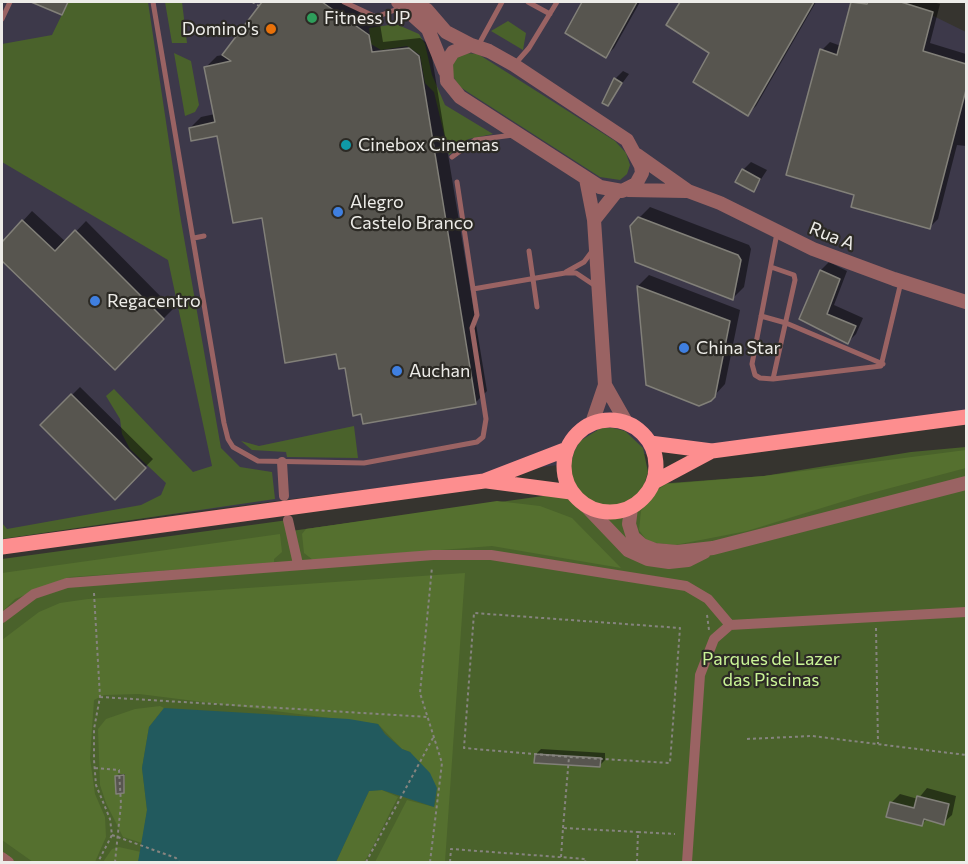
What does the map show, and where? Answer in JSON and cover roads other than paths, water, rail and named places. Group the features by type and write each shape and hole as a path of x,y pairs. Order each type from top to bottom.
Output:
{"main road":[{"path":"650,443 712,452 966,417"},
{"path":"654,482 655,456 650,443 640,430 626,422 615,420 592,423 573,438 567,449 564,471 571,492 587,507 609,513 631,508 641,501 654,482 712,452"},
{"path":"2,547 484,481 567,449"},
{"path":"484,481 571,492"}],"street":[{"path":"405,3 427,10 446,32 474,46"},
{"path":"405,3 428,29 445,71"},
{"path":"445,71 453,52 474,46"},
{"name":"Rua A","path":"474,46 514,65 616,131 627,140 637,155 688,191 720,203 813,249 901,282 966,302"},
{"name":"Rua A","path":"445,71 452,89 460,98 600,187 622,191 688,191"},
{"path":"594,220 622,191 636,184 642,172 637,155"},
{"path":"586,179 594,220 605,385 592,423"},
{"path":"605,385 626,422"},
{"path":"282,462 284,496"},
{"path":"631,508 629,524 633,537 642,545 677,552 712,548 966,483"},
{"path":"587,507 621,544 648,559 669,562 688,560 712,548"},
{"path":"288,520 298,564"},
{"path":"2,618 34,594 67,583 433,555 491,555 686,586 708,599 730,625"},
{"path":"687,862 700,675 714,639 730,625 966,612"},
{"path":"2,857 9,862"}],"lane":[{"path":"153,2 228,439 233,447 258,461 364,463 477,442 486,432 472,328 477,315 456,182"},
{"path":"344,2 376,17 405,3"},
{"path":"474,46 502,2"},
{"path":"528,2 550,14"},
{"path":"514,65 529,48 557,2"},
{"path":"2,19 11,3"},
{"path":"452,157 475,140 517,135"},
{"path":"778,231 752,370 760,378 773,380 878,368 883,364 901,282"},
{"path":"194,238 204,236"},
{"path":"565,273 584,262 596,245"},
{"path":"529,250 537,307"},
{"path":"771,267 794,275 773,380"},
{"path":"473,290 576,273 585,277 599,293"},
{"path":"761,316 786,323 883,364"}],"water":[{"path":"164,708 349,719 378,724 385,734 402,749 410,752 430,773 437,788 434,807 382,790 369,791 336,862 138,862 147,810 142,768 149,727"}],"place":[{"name":"Fitness UP","path":"312,18"},
{"name":"Domino's","path":"271,29"},
{"name":"Cinebox Cinemas","path":"346,145"},
{"name":"Alegro Castelo Branco","path":"338,212"},
{"name":"Regacentro","path":"95,301"},
{"name":"China Star","path":"684,348"},
{"name":"Auchan","path":"397,371"}],"park label":[{"name":"Parques de Lazer das Piscinas","path":"771,669"}]}
